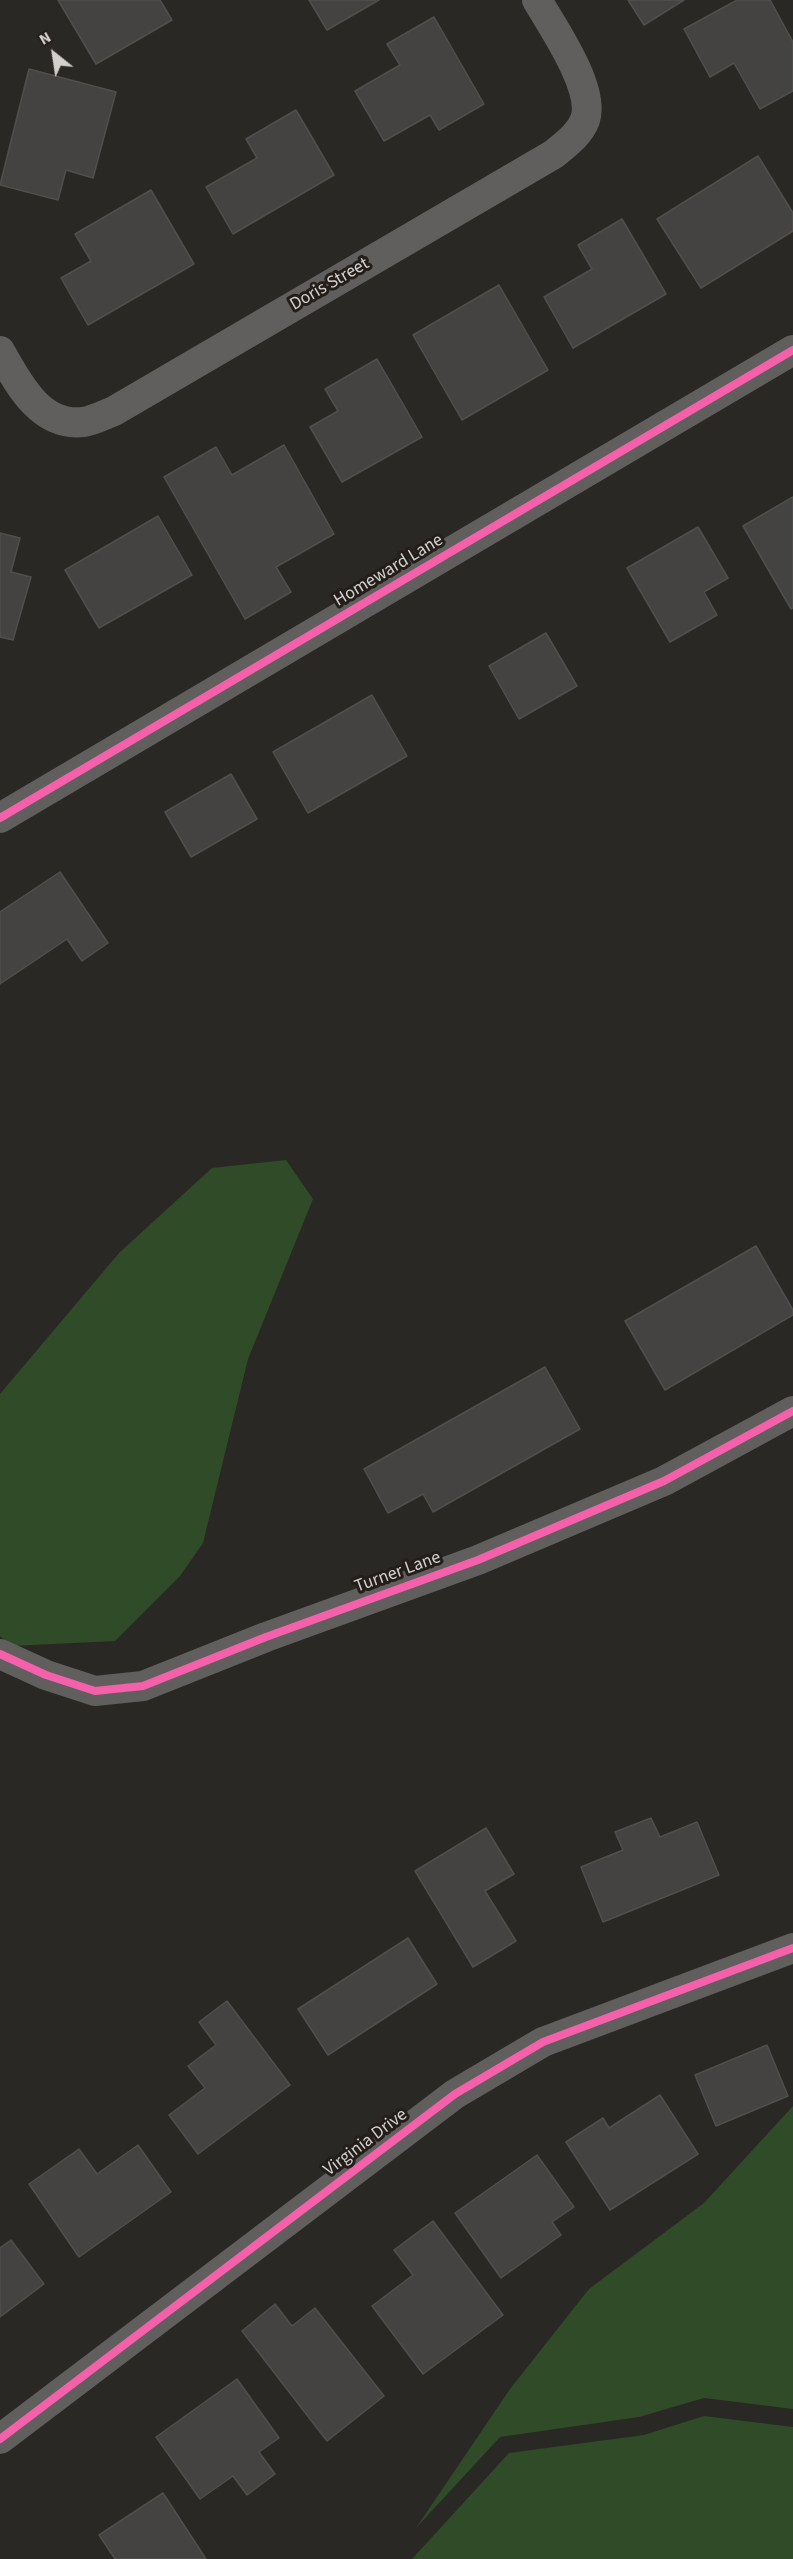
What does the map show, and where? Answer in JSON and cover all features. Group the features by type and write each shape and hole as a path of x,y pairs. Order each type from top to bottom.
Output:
{"street":[{"name":"Doris Street","path":"0,351 32,403 58,420 83,422 114,411 554,154 574,137 585,118 585,95 576,66 537,0"},
{"name":"Homeward Lane","path":"0,818 793,350"},
{"name":"Turner Lane","path":"0,1654 46,1675 95,1691 143,1686 266,1637 478,1560 654,1486 793,1411"},
{"name":"Virginia Drive","path":"0,2439 455,2094 543,2042 793,1948"}],"green space":[{"path":"286,1160 313,1199 248,1359 203,1543 180,1576 115,1641 11,1646 0,1636 0,1394 119,1253 212,1168"},
{"path":"793,2106 793,2409 704,2398 639,2417 500,2437 416,2528 510,2389 589,2289 704,2203"},
{"path":"704,2416 793,2427 793,2559 412,2559 509,2453 644,2435"}],"building":[{"path":"58,0 160,0 172,20 96,64"},
{"path":"309,0 379,0 327,30"},
{"path":"628,0 684,0 644,25"},
{"path":"737,0 770,0 793,42 793,91 760,109 734,63 710,77 684,29"},
{"path":"434,17 484,104 439,130 430,115 384,141 355,91 400,65 387,44"},
{"path":"29,69 116,92 93,178 66,170 58,200 0,185"},
{"path":"296,110 334,175 233,234 206,187 257,158 246,139"},
{"path":"758,156 793,213 793,231 701,288 657,219"},
{"path":"151,190 194,264 88,325 61,278 91,261 75,234"},
{"path":"622,219 666,294 573,348 544,297 592,269 578,245"},
{"path":"499,285 548,370 462,420 413,335"},
{"path":"377,359 422,437 342,482 310,427 338,411 325,389"},
{"path":"284,445 334,534 276,567 291,592 245,619 164,477 216,447 232,475"},
{"path":"793,497 793,608 791,609 743,526"},
{"path":"158,516 192,575 99,628 65,570"},
{"path":"698,527 728,578 704,592 717,615 670,642 627,568"},
{"path":"0,533 20,538 11,572 31,577 13,640 0,637"},
{"path":"546,633 577,686 519,719 489,666"},
{"path":"372,695 407,756 308,813 273,752"},
{"path":"231,774 257,819 191,857 165,812"},
{"path":"60,872 108,943 82,961 67,939 0,984 0,912"},
{"path":"756,1246 793,1310 793,1315 665,1390 625,1321"},
{"path":"545,1367 580,1429 433,1512 423,1494 388,1513 364,1469"},
{"path":"651,1818 660,1837 697,1822 719,1875 603,1922 581,1867 623,1850 615,1832"},
{"path":"486,1828 514,1874 485,1891 516,1941 473,1967 415,1871"},
{"path":"408,1938 437,1984 328,2055 298,2009"},
{"path":"227,2001 290,2085 198,2154 169,2115 205,2088 188,2066 216,2045 199,2022"},
{"path":"767,2045 788,2096 716,2126 695,2075"},
{"path":"660,2095 698,2154 610,2210 566,2142 603,2118 609,2128"},
{"path":"138,2145 171,2192 79,2257 29,2184 79,2149 97,2174"},
{"path":"537,2155 574,2207 552,2222 561,2235 501,2278 455,2213"},
{"path":"433,2221 503,2315 423,2374 372,2306 413,2275 394,2250"},
{"path":"11,2240 44,2284 0,2317 0,2248"},
{"path":"275,2304 292,2326 315,2308 384,2396 327,2441 242,2331"},
{"path":"237,2379 279,2438 259,2452 275,2474 247,2495 233,2476 200,2499 156,2437"},
{"path":"163,2493 206,2559 115,2559 99,2535"}],"cycle path":[{"path":"0,818 793,350"},
{"path":"0,1654 46,1675 95,1691 143,1686 266,1637 478,1560 664,1481 793,1411"},
{"path":"0,2439 455,2094 543,2042 793,1948"}]}
